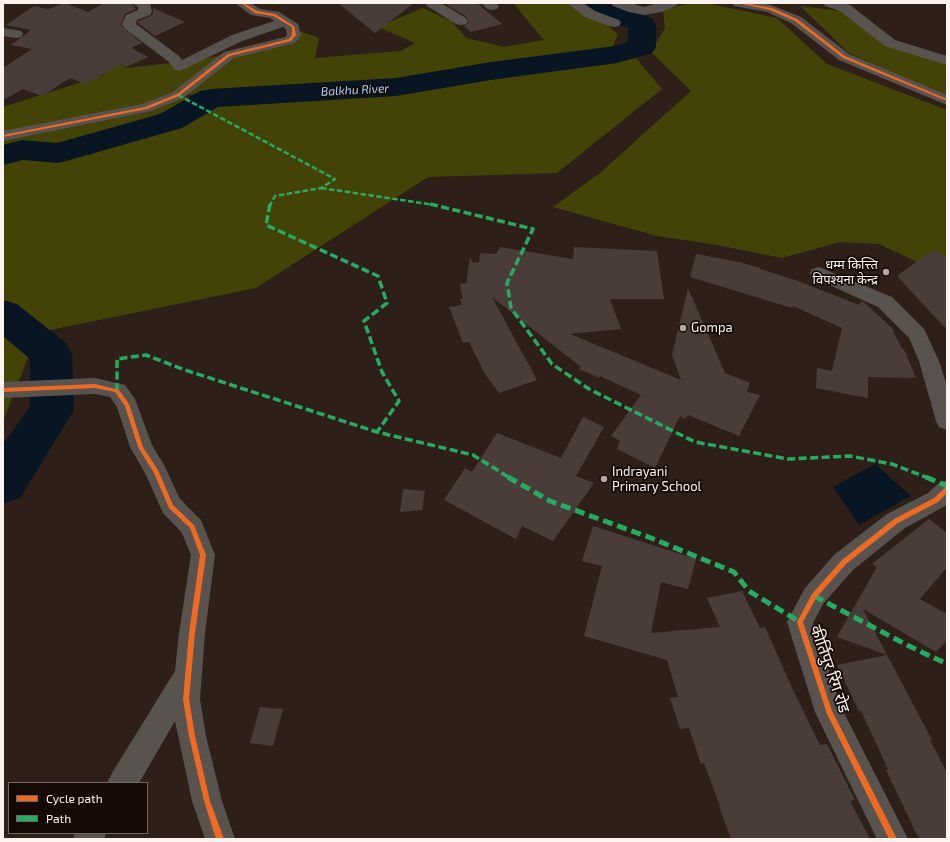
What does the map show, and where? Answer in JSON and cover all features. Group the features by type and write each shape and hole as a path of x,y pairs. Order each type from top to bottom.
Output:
{"street":[{"path":"139,3 145,6 145,12 131,18 129,25 174,59 180,67 237,38 275,26 282,20"},
{"path":"3,136 139,109 166,100 178,95 229,55 290,40 294,35 293,27 274,15 256,12 242,3"},
{"path":"432,3 461,21"},
{"path":"574,3 590,14 614,23"},
{"path":"618,3 634,10 644,11 656,9 671,3"},
{"path":"739,3 771,9 796,20 844,57 947,100"},
{"path":"830,3 845,8 890,43 947,61"},
{"path":"819,273 885,302 917,334 929,361 947,421"},
{"path":"3,390 95,386 117,391 127,406 141,447 156,472 171,506 192,527 202,555 192,633 186,699 192,736 207,801 220,839"},
{"name":"कीर्तिपुर रिंग रोड","path":"894,839 829,712 800,622 814,596 844,562 896,521 936,500 947,490"},
{"path":"123,782 188,675"}],"shaded area":[{"path":"580,3 618,34 610,53 517,65 390,86 179,95 212,104 408,91 636,58 662,89 557,173 428,177 256,288 35,333 27,360 3,421 3,107 104,75 92,65 113,60 127,68 197,60 293,42 299,31 319,38 315,58 401,51 415,43 378,27 423,8 451,21 466,38 504,47 544,40 514,4"},
{"path":"691,3 706,3 777,18 827,64 947,110 947,276 879,244 840,242 782,258 717,245 657,236 553,207 601,172 691,91 651,52 665,28 663,10"},
{"path":"800,6 841,11 884,42 947,64 947,97 849,53"}],"water":[{"path":"875,464 911,496 859,525 833,487"}],"building":[{"path":"65,3 88,12 104,3 131,3 136,9 125,14 121,26 142,43 131,48 148,57 126,67 121,64 86,84 70,78 42,96 23,89 3,100 3,68 32,49 11,45 31,30 6,25 34,6 48,9"},
{"path":"338,3 414,3 375,33"},
{"path":"444,3 477,3 502,24 471,32 464,26 469,22 467,17"},
{"path":"153,8 185,22 155,36 138,23 138,21 151,16 153,13"},
{"path":"500,247 573,259 574,247 657,251 664,299 610,299 621,329 570,334 681,380 672,355 688,288 725,373 750,383 747,392 760,395 739,436 688,415 685,419 680,416 655,468 617,449 620,441 611,436 641,395 600,376 599,378 579,369 581,367 492,297 537,380 499,393 485,374 469,342 463,343 449,307 462,305 460,299 463,299 460,284 466,283 470,257 473,263 479,262 480,253 496,254"},
{"path":"933,250 947,257 947,330 897,276"},
{"path":"696,254 739,262 760,268 859,305 862,301 892,328 902,349 904,349 916,378 868,377 868,398 816,388 817,368 832,371 842,328 793,306 792,308 690,277"},
{"path":"583,417 604,427 576,476 594,483 553,541 522,526 516,539 444,500 465,468 472,472 497,433 561,458"},
{"path":"403,489 425,491 422,510 400,512"},
{"path":"929,519 947,533 947,567 920,599 947,614 947,640 936,652 863,609 887,655 837,637 877,567 872,564"},
{"path":"593,526 696,559 688,589 661,582 651,633 720,627 707,598 742,591 760,628 765,627 793,690 820,745 827,744 855,800 850,801 870,839 731,839 704,763 701,764 689,728 680,729 670,698 678,697 667,660 584,636 602,566 582,561"},
{"path":"887,655 932,740 930,740 947,773 947,839 919,839 886,770 888,769 861,711 859,711 837,665"},
{"path":"260,707 283,709 273,746 250,743"}],"waterway":[{"name":"Balkhu River","path":"3,155 22,150 58,153 171,121 211,98 396,87 491,71 617,54 642,47 642,24 624,18 597,3"},
{"name":"Balkhu River","path":"3,314 51,354 52,410 18,459 3,484"}],"marked path":[{"path":"178,95 335,179 321,188 275,196 270,203 266,225 378,276 387,303 364,321 382,372 399,401 377,432"},
{"path":"321,188 429,204 533,229 507,283 511,308 552,364 589,389 695,442 788,459 850,456 892,464 947,486"},
{"path":"117,391 117,359 146,355 185,370 377,432 473,455 517,483 550,501 651,538 734,572 749,591 800,622"},
{"path":"814,596 907,645 947,664"}],"cycle path":[{"path":"3,136 146,108 178,95 229,55 290,40 294,35 293,27 274,15 256,12 242,3"},
{"path":"739,3 771,9 796,20 844,57 947,100"},
{"path":"3,390 95,386 117,391 127,405 141,447 156,472 171,506 192,527 203,555 192,633 186,699 192,736 207,801 220,839"},
{"path":"893,839 829,712 800,622 814,596 844,562 896,521 936,500 947,490"}],"place":[{"name":"धम्म कित्त्ति विपश्यना केन्द्र","path":"886,272"},
{"name":"Gompa","path":"683,328"},
{"name":"Indrayani Primary School","path":"604,479"}]}
